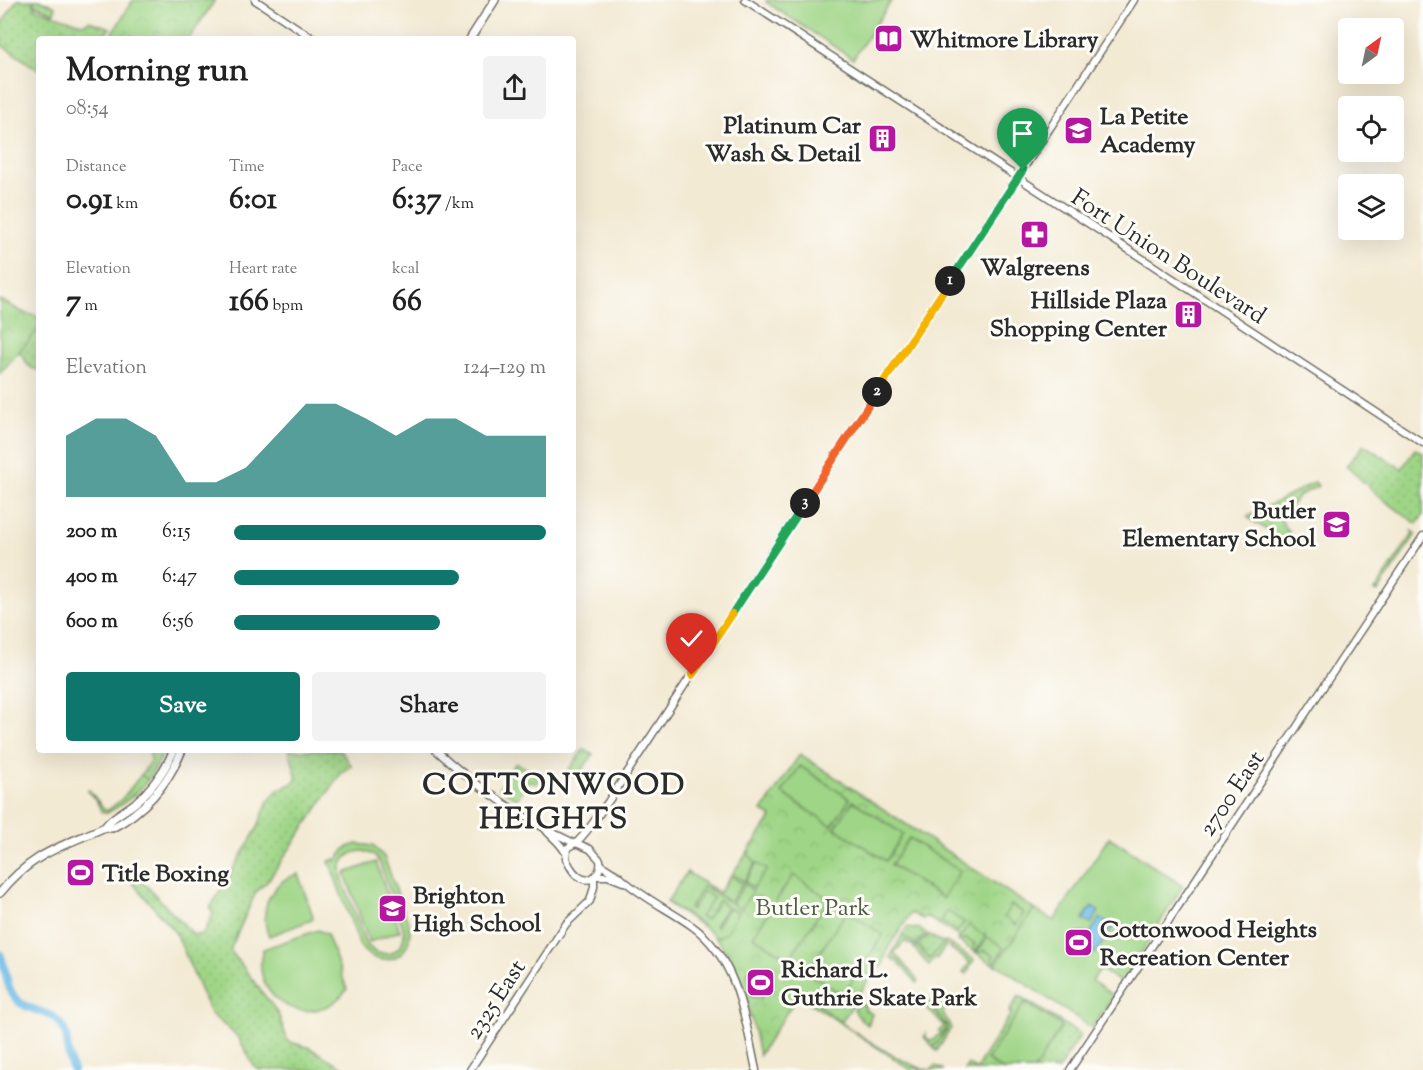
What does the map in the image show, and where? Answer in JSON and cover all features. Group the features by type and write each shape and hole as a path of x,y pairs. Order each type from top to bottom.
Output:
{"main road":[{"path":"472,36 495,0"},
{"path":"0,893 18,873 45,853 105,826 128,809 147,792 172,753"},
{"path":"105,826 112,828 119,825 150,800 169,777 181,753"}],"street":[{"path":"255,0 309,36"},
{"name":"Fort Union Boulevard","path":"745,0 902,100 1423,443"},
{"path":"565,852 569,845 575,843 587,832 1134,0"},
{"name":"2700 East","path":"1070,1070 1423,536"},
{"path":"439,753 464,775 544,828 590,849 601,864 621,878 623,882"},
{"path":"544,828 559,842 573,871 585,879 593,893"},
{"path":"587,832 590,849"},
{"path":"593,893 595,876 601,864"},
{"path":"585,879 608,876 623,882 691,925 712,943 729,969 737,989 756,1070"},
{"name":"2325 East","path":"470,1070 560,932 571,918 587,905 593,893"}],"green space":[{"path":"17,0 31,0 36,9 83,24 89,21 110,28 104,36 36,36 36,68 0,44 0,26"},
{"path":"33,0 41,0 56,7 54,13 36,6"},
{"path":"133,0 215,0 191,36 111,36"},
{"path":"767,0 892,0 853,59 766,2"},
{"path":"0,300 24,313 36,316 36,369 29,366 19,351 14,356"},
{"path":"0,300 24,313 36,316 36,332 0,373"},
{"path":"1364,445 1402,469 1415,449 1423,453 1423,515 1417,524 1381,498 1346,466"},
{"path":"1315,482 1318,486 1298,496 1282,520 1289,532 1287,543 1247,517"},
{"path":"1411,530 1416,534 1380,589 1377,592 1373,590 1376,590 1413,533"},
{"path":"584,749 593,755 576,778 567,772"},
{"path":"150,753 164,753 148,780 141,775 151,760"},
{"path":"290,753 342,753 352,766 342,772 267,882 256,892 230,950 278,1013 287,1039 308,1047 348,1070 259,1070 254,1066 238,1037 210,1013 177,935 133,883 137,876 194,935 203,934 213,914 210,908 257,829 268,801 279,789 293,783 297,778"},
{"name":"Butler Park","path":"800,754 1034,909 996,966 958,941 959,937 926,916 923,919 911,913 887,950 883,965 874,971 841,1023 798,995 759,1055 748,1005 738,973 730,958 709,931 667,902 687,872 719,893 772,817 762,811"},
{"path":"516,763 540,777 536,784 530,780 517,799 499,789 507,773"},
{"path":"800,766 850,799 832,826 782,793"},
{"path":"141,775 148,780 144,785 129,799 107,813 102,812 96,800 87,791 89,790 105,810 108,810 122,799"},
{"path":"853,801 903,834 886,861 835,828"},
{"name":"Cottonwood Heights Recreation Center","path":"1109,837 1183,886 1122,983 1100,969 1092,981 1114,996 1092,1028 996,964 1034,909 1054,921"},
{"path":"909,838 960,871 943,898 891,865"},
{"path":"357,844 373,846 384,857 409,925 410,936 407,946 394,958 377,959 360,946 329,861 335,859 336,861 346,848","holes":["359,851 374,855 379,861 404,931 400,946 390,954 376,953 366,944 341,875 342,865 350,855"]},
{"path":"749,850 749,855 756,863 744,881 734,875 733,877 742,884 730,902 703,886 689,909 691,910 704,891 713,898 700,917 706,920 719,900 727,907 715,925 716,927 728,908 738,912 726,933 716,938 701,924 667,902 687,872 719,893"},
{"path":"376,862 400,931 369,942 345,873"},
{"path":"757,863 767,870 753,888 745,881"},
{"path":"298,874 313,916 312,920 269,936 265,916 269,898 280,883"},
{"path":"793,875 829,899 789,959 753,936"},
{"path":"745,884 753,891 740,910 732,903"},
{"path":"1011,905 1024,913 1016,925 1004,917"},
{"path":"847,911 883,935 843,995 807,972"},
{"path":"947,911 964,922 957,932 941,921"},
{"path":"969,925 983,935 985,933 986,936 976,951 973,946 975,944 965,938 958,940"},
{"path":"907,927 918,928 927,934 915,944 902,935"},
{"path":"318,930 327,934 347,989 334,1002 318,1009 302,1010 287,1006 275,997 265,984 261,968 263,949"},
{"path":"902,935 915,944 913,946 905,941 894,953 919,981 917,983 898,962 890,957"},
{"path":"929,935 944,944 929,959 917,945"},
{"path":"988,937 1004,948 994,963 992,958 994,956 984,950 984,952 977,952"},
{"path":"945,942 948,943 929,966 914,948 917,945 929,959"},
{"path":"950,944 974,960 967,974 963,972 970,963 949,947"},
{"name":"Richard L. Guthrie Skate Park","path":"751,968 763,970 774,979 761,999 752,997 747,972"},
{"path":"801,990 835,1018 877,1046 920,1068 930,1070 915,1068 911,1070 806,1000 807,997 799,993"},
{"path":"921,997 931,1003 935,1000 941,1005 938,1007 934,1005 935,1012 947,1027 933,1047 924,1037 926,1034 926,1038 932,1041 941,1033 939,1031 944,1026 919,1000"},
{"path":"1018,997 1080,1034 1058,1070 977,1070 1011,1014 1009,1012"},
{"path":"859,1002 865,1005 865,1010 872,1014 868,1025 854,1009"},
{"path":"1025,1002 1062,1026 1034,1070 1003,1070 987,1060"},
{"path":"935,1005 937,1007 941,1005 945,1009 943,1013 951,1028 937,1051 933,1047 946,1031 946,1025 936,1013"},
{"path":"968,1064 977,1070 964,1070"},
{"path":"936,1066 944,1070 930,1070"}],"water":[{"path":"1092,906 1099,912 1091,924 1083,919"},
{"path":"1100,918 1113,927 1095,954 1081,945 1078,949 1072,947 1070,944 1072,937 1078,933 1086,933 1083,944"}],"waterway":[{"path":"0,954 8,985 18,1001 55,1018 60,1023 66,1035 69,1060 73,1070"}],"place":[{"name":"Whitmore Library","path":"889,39"},
{"name":"La Petite Academy","path":"1079,130"},
{"name":"Platinum Car Wash & Detail","path":"882,139"},
{"name":"Walgreens","path":"1035,234"},
{"name":"Hillside Plaza Shopping Center","path":"1188,314"},
{"name":"Butler Elementary School","path":"1337,524"},
{"name":"Title Boxing","path":"81,873"},
{"name":"Brighton High School","path":"392,909"},
{"name":"Cottonwood Heights Recreation Center","path":"1079,943"},
{"name":"Richard L. Guthrie Skate Park","path":"760,983"}],"district":[{"name":"COTTONWOOD HEIGHTS","path":"554,801"}],"route":[{"path":"692,675 1023,170"}]}
